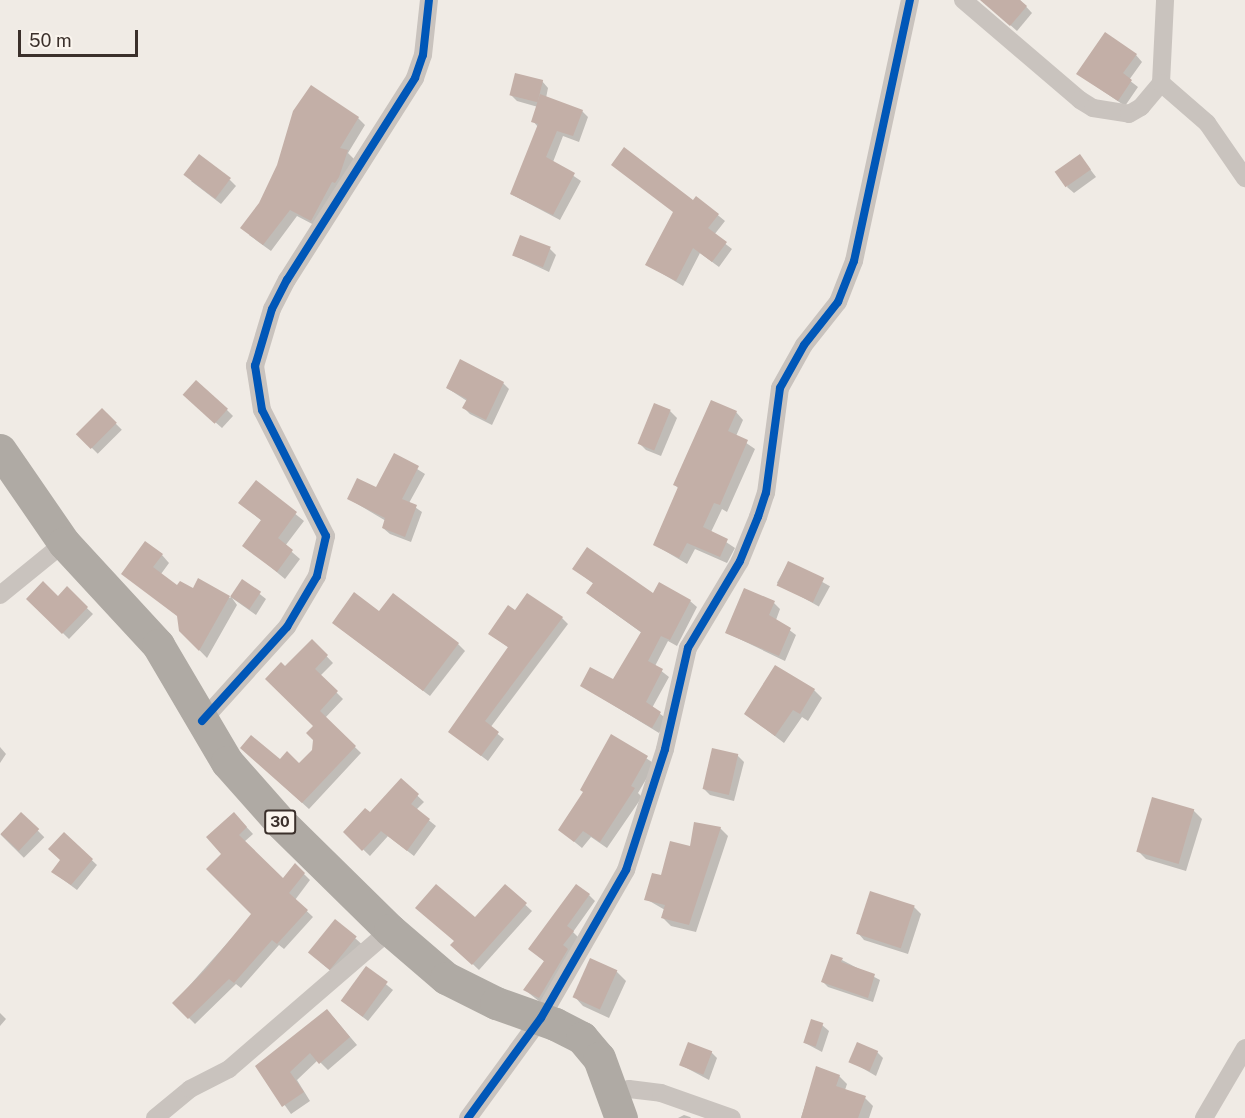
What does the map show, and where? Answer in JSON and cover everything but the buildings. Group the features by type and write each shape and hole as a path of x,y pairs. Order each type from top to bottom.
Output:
{"highway":[{"name":"30","path":"0,450 64,543 158,645 227,762 247,787 390,930 454,982 496,1004 567,1029 592,1047 617,1106"}],"street":[{"path":"202,721 287,627 317,576 326,536 262,410 255,366 272,309 287,280 415,78 423,55 429,0"},
{"path":"468,1118 541,1018 626,870 665,749 688,648 740,561 766,493 780,388 804,345 838,302 847,282 910,0"},
{"path":"963,0 1092,108 1129,114 1141,107 1161,83 1165,0"},
{"path":"1161,83 1207,123 1245,178"},
{"path":"0,595 64,543"},
{"path":"155,1118 190,1089 229,1069 390,930"},
{"path":"1204,1118 1245,1048"},
{"path":"617,1106 629,1089 661,1093 732,1118"}],"cycle path":[{"path":"202,721 287,627 317,576 326,536 262,410 255,366 272,309 287,280 415,78 423,55 429,0"},
{"path":"468,1118 541,1018 626,870 665,749 688,648 740,561 766,493 780,388 804,345 838,302 854,261 910,0"}]}
